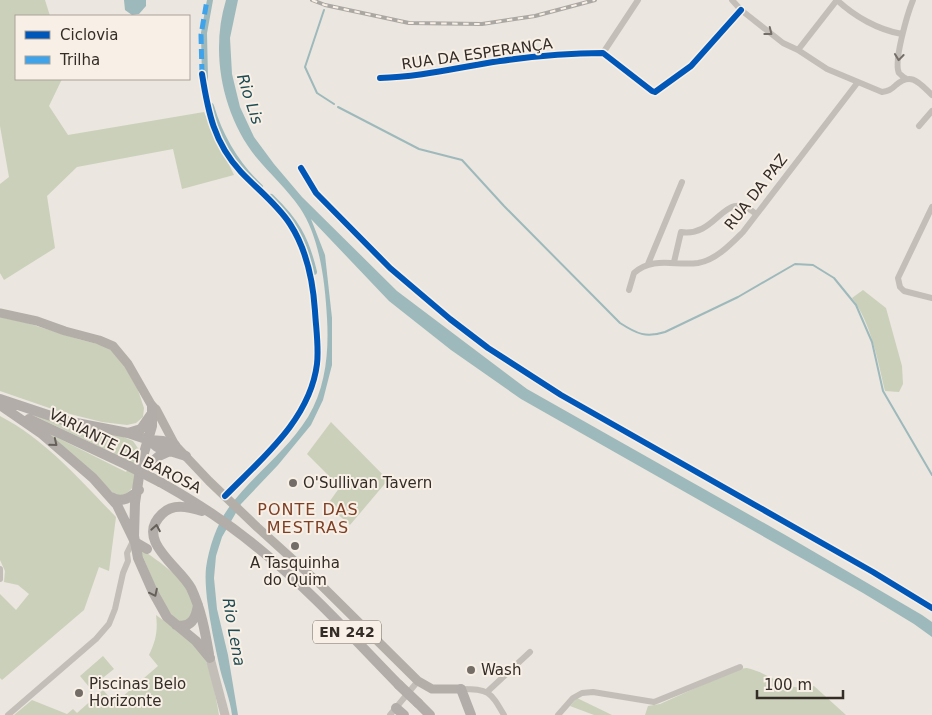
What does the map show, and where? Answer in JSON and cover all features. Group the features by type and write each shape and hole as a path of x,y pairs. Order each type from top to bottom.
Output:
{"main road":[{"path":"0,313 37,321 65,332 99,340 118,350 128,364 152,409 152,426 141,463 136,492 133,560 167,617 196,641 210,658"},
{"path":"0,398 58,419 149,440 157,447 172,448 186,456"},
{"path":"0,405 42,434 93,478 111,498 124,517 135,542 147,549 160,562 187,582"},
{"name":"VARIANTE DA BAROSA","path":"0,405 160,482 208,511 244,536 307,592 430,715"},
{"path":"128,434 141,428 152,409"},
{"path":"152,409 156,409 172,448"},
{"path":"147,549 142,540 138,522 150,448 149,440"},
{"path":"147,466 156,457 172,448"},
{"name":"EN 242","path":"186,456 242,513 310,574 418,681 432,689 461,690"},
{"path":"111,498 120,500 136,492 143,484"},
{"path":"208,511 203,512 186,507 174,508 163,513 155,524 154,536 159,550 187,582 198,604 210,658"},
{"path":"175,625 183,626 191,623 196,615 198,604"},
{"path":"461,690 471,715"}],"street":[{"path":"638,0 603,53 655,92 691,66 741,10"},
{"path":"732,0 741,10 783,43 798,50 827,69 884,92 893,88 905,78"},
{"path":"798,50 837,0 881,29 902,34"},
{"path":"913,0 902,34 898,71 905,78 916,81 932,95"},
{"name":"RUA DA ESPERANÇA","path":"380,78 409,77 546,55 603,53"},
{"path":"202,74 209,115 226,153 239,170 283,214 301,244 312,283 316,338 315,371 302,408 281,438 227,498"},
{"name":"RUA DA PAZ","path":"648,264 697,263 714,256 733,242 858,82"},
{"path":"919,126 932,111"},
{"path":"629,290 634,273 648,264 682,182"},
{"path":"674,262 681,232 688,233 702,230 726,210 736,205 742,205 756,214"},
{"path":"932,207 898,278 900,287 904,291 932,298"},
{"path":"8,715 102,633 109,624 116,609 123,573 133,560"},
{"path":"0,569 0,579"},
{"path":"487,692 530,652"},
{"path":"210,658 225,715"},
{"path":"558,715 572,698 582,693 593,692 654,702 740,666"},
{"path":"397,713 418,681"},
{"path":"461,690 478,689 487,692 504,715"}],"green space":[{"path":"0,0 45,0 50,15 15,15 15,80 62,80 49,106 68,135 204,112 234,175 182,189 173,149 77,167 47,196 55,248 4,280 0,273 0,184 9,177 0,126"},
{"path":"863,290 886,308 902,366 903,384 899,392 885,391 869,331 859,308 852,298"},
{"path":"0,317 109,347 119,356 138,390 144,408 143,417 136,423 127,425 102,422 58,411 0,391"},
{"path":"26,412 121,436 133,441 140,451 133,487 130,491 117,496 42,430 126,472 132,462"},
{"path":"0,416 32,437 62,462 116,517 109,571 99,567 84,610 2,680 0,678 0,594 16,610 29,594 18,585 4,582 5,571 0,560"},
{"path":"331,422 388,480 350,525 327,505 340,487 307,454"},
{"path":"139,547 164,565 187,588 192,597 194,607 192,618 180,623 164,607"},
{"path":"156,615 187,638 203,655 211,675 219,715 14,715 32,700 67,714 73,709 77,713 103,690 115,703 158,666 149,655 156,635"},
{"path":"103,656 114,669 90,688 80,676"},
{"path":"747,668 787,685 795,687 814,686 846,715 645,715 648,706 660,704 738,669"},
{"path":"577,698 612,715 594,715 570,706"}],"water":[{"path":"124,0 146,0 146,6 139,14 132,15 125,10"},
{"name":"Rio Lis","path":"226,0 238,0 230,38 232,74 240,107 254,137 302,197 397,291 527,389 787,536 922,615 932,622 932,637 863,593 521,399 451,350 389,301 311,219 325,255 332,318 332,365 323,400 311,425 278,465 241,504 222,537 216,556 214,578 217,609 228,655 238,715 232,715 220,669 208,608 206,568 209,552 217,528 230,506 249,483 290,441 308,417 319,394 325,369 327,330 325,290 320,261 317,246 307,220 295,201 256,157 244,140 227,102 219,61 221,20"}],"waterway":[{"path":"205,79 204,33 210,0"},
{"path":"324,10 305,67 317,93 334,104"},
{"path":"211,106 219,129 230,150 260,187"},
{"path":"338,107 419,149 462,160 504,206 620,323 642,334 652,335 665,332 738,297 795,264 813,265 834,278 856,305 872,342 883,391 932,475"},
{"path":"271,197 287,214 299,231 314,272"}],"railway":[{"path":"312,0 325,5 409,23 482,24 535,16 595,0"}],"marked path":[{"path":"202,74 201,35 207,0"}],"cycle path":[{"path":"380,78 425,74 526,58 603,53 655,92 691,66 741,10"},
{"path":"202,74 210,114 224,150 241,172 285,217 301,244 313,288 318,345 313,384 305,403 294,421 268,453 225,496"},
{"path":"301,168 316,193 390,268 450,319 488,348 561,395 873,572 932,608"}],"place":[{"name":"O'Sullivan Tavern","path":"293,483"},
{"name":"A Tasquinha do Quim","path":"295,546"},
{"name":"Wash","path":"471,670"},
{"name":"Piscinas Belo Horizonte","path":"79,693"}],"district":[{"name":"PONTE DAS MESTRAS","path":"308,518"}],"water label":[{"name":"Rio Lena","path":"234,632"}]}
